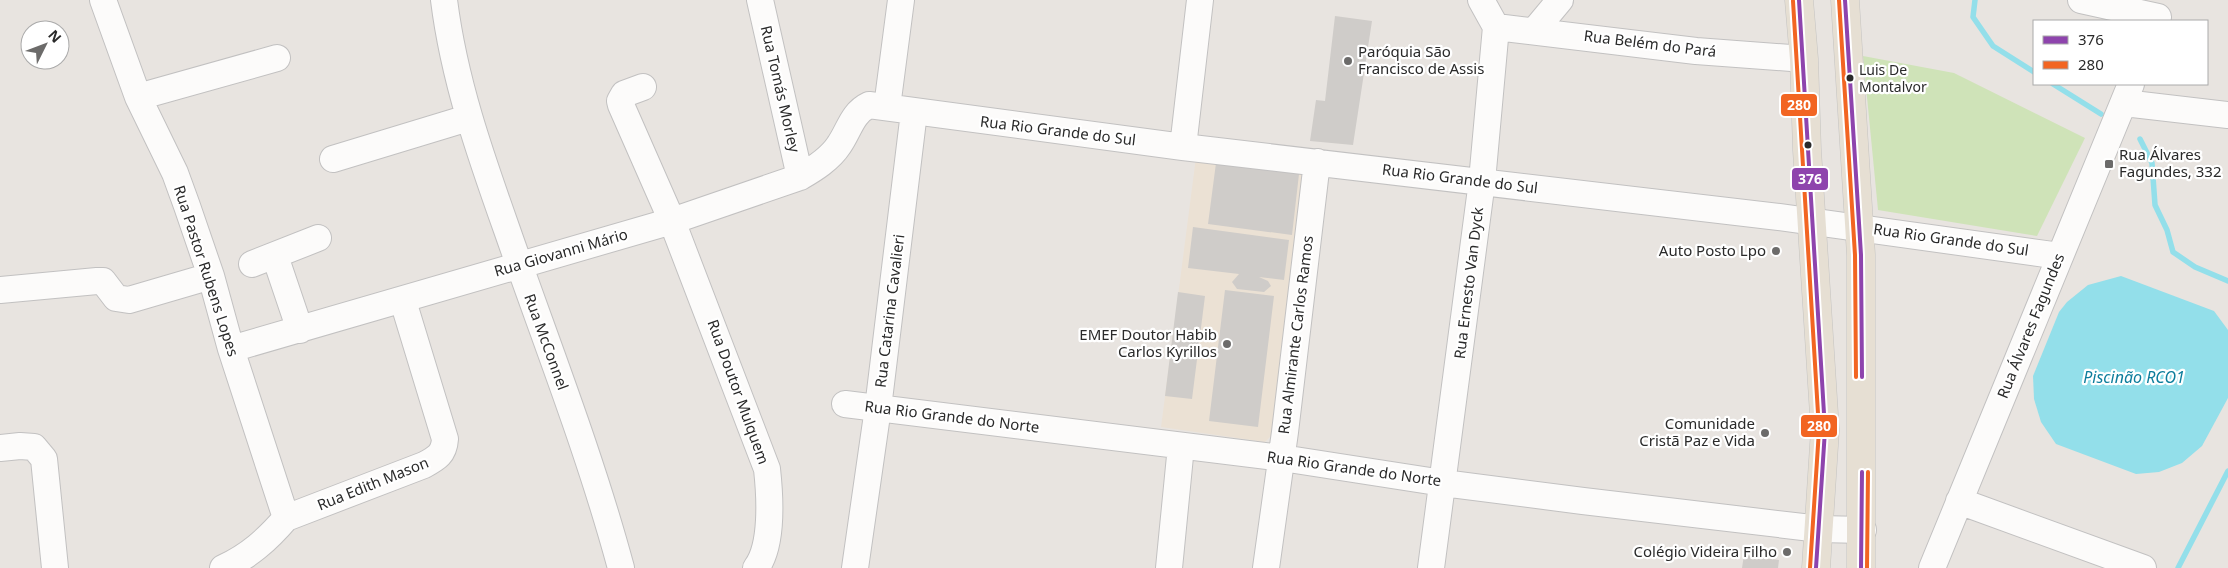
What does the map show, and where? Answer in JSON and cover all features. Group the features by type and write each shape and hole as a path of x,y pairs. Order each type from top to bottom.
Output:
{"main road":[{"path":"1799,0 1825,430 1816,568"},
{"path":"1845,0 1860,227 1863,530 1861,568"}],"street":[{"name":"Rua Pastor Rubens Lopes","path":"103,0 138,96 175,173 211,276 232,349 286,518"},
{"name":"Rua McConnel","path":"444,0 449,42 468,118 601,494 621,568"},
{"name":"Rua Tomás Morley","path":"760,0 800,177"},
{"path":"887,107 901,0"},
{"path":"1184,147 1200,0"},
{"path":"1481,0 1496,27"},
{"path":"1535,30 1560,0"},
{"path":"2081,0 2159,13"},
{"name":"Rua Belém do Pará","path":"1496,27 1535,30 1696,51 1804,59"},
{"name":"Rua Ernesto Van Dyck","path":"1431,568 1482,181 1496,27"},
{"path":"138,96 278,58"},
{"name":"Rua Doutor Mulquem","path":"643,87 624,94 620,101 621,105 672,221 767,469 770,496 769,520 765,543 756,568"},
{"path":"2128,93 2228,115"},
{"name":"Rua Álvares Fagundes","path":"1932,568 2128,93"},
{"name":"Rua Rio Grande do Sul","path":"860,109 869,105 887,107 1184,147 1860,227 2060,256"},
{"name":"Rua Giovanni Mário","path":"232,349 672,221 800,177 818,167 839,146 860,109"},
{"name":"Rua Catarina Cavalieri","path":"855,568 878,408 914,112"},
{"path":"332,159 468,118"},
{"name":"Rua Almirante Carlos Ramos","path":"1266,568 1282,458 1317,162"},
{"path":"300,330 263,260 318,238"},
{"path":"0,290 102,281 116,298 129,300 211,276"},
{"name":"Rua Edith Mason","path":"223,568 252,552 271,536 286,518 424,465 438,458 444,450 444,438 402,301"},
{"name":"Rua Rio Grande do Norte","path":"845,404 1282,458 1443,483 1820,529 1863,530"},
{"path":"0,448 28,446 40,452 46,466 55,568"},
{"path":"1169,568 1181,446"},
{"path":"1959,501 2144,568"}],"shaded area":[{"name":"EMEF Doutor Habib Carlos Kyrillos","path":"1196,157 1299,171 1303,175 1271,436 1265,442 1161,427"}],"green space":[{"path":"1863,56 1954,73 2085,138 2037,236 1878,210"}],"water":[{"name":"Piscinão RCO1","path":"2121,276 2214,311 2228,330 2228,398 2202,446 2182,463 2159,472 2136,474 2056,444 2041,422 2034,399 2033,376 2059,312 2067,302 2088,285"}],"building":[{"name":"Paróquia São Francisco de Assis","path":"1335,16 1372,21 1353,145 1310,141 1316,100 1325,101"},
{"path":"1216,163 1299,174 1292,235 1208,224"},
{"path":"1193,227 1289,240 1284,280 1259,277 1268,281 1271,286 1264,292 1237,289 1232,282 1239,274 1188,268"},
{"path":"1225,290 1274,296 1258,427 1209,421"},
{"path":"1178,292 1205,296 1192,399 1165,396"},
{"path":"1744,555 1779,560 1778,568 1742,568"}],"waterway":[{"path":"1975,0 1973,17 1993,46 2033,71"},
{"path":"2055,85 2101,114"},
{"path":"2140,139 2152,163 2155,205 2167,230 2173,252 2195,267 2228,281"},
{"path":"2178,568 2228,471"}],"transit line":[{"name":"376","path":"1799,0 1825,430 1816,568"},
{"name":"280","path":"1839,0 1855,255 1856,377"},
{"name":"376","path":"1845,0 1861,255 1862,377"},
{"name":"280","path":"1793,1 1819,430 1810,568"},
{"name":"376","path":"1861,568 1862,472"},
{"name":"280","path":"1867,568 1868,472"}],"place":[{"name":"Paróquia São Francisco de Assis","path":"1348,61"},
{"name":"Luis De Montalvor","path":"1850,78"},
{"name":"Rua Álvares Fagundes, 332","path":"2109,164"},
{"name":"Auto Posto Lpo","path":"1776,251"},
{"name":"EMEF Doutor Habib Carlos Kyrillos","path":"1227,344"},
{"name":"Comunidade Cristã Paz e Vida","path":"1765,433"},
{"name":"Colégio Videira Filho","path":"1787,552"}]}
